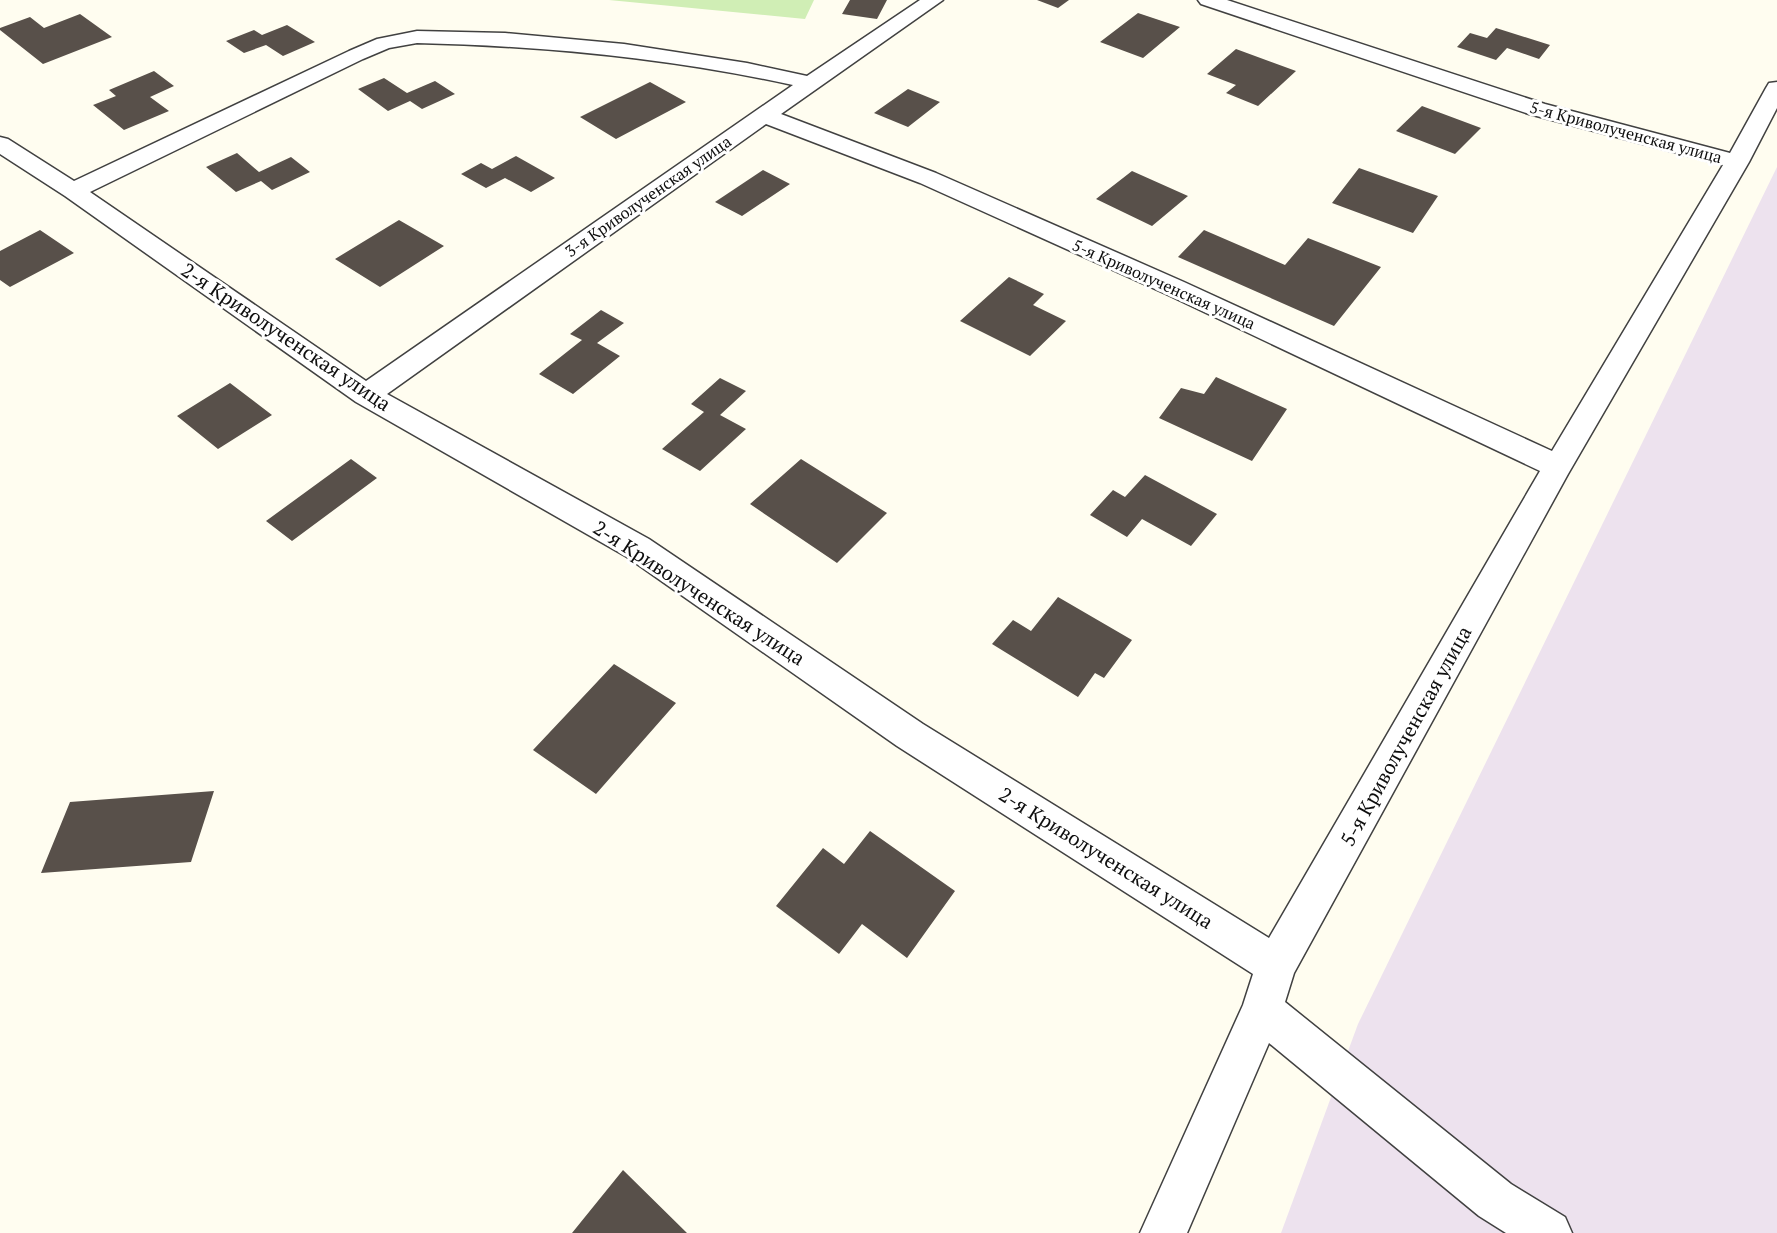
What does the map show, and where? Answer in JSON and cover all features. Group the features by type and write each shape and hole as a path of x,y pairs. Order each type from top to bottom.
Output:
{"street":[{"name":"3-я Криволученская улица","path":"366,395 764,115 933,0"},
{"name":"5-я Криволученская улица","path":"1208,0 1537,109 1737,162"},
{"path":"73,191 356,55 384,43 417,37 505,39 624,50 747,69 811,83"},
{"name":"5-я Криволученская улица","path":"1163,1233 1262,1010 1276,965 1558,466 1737,162 1777,88"},
{"name":"5-я Криволученская улица","path":"764,115 939,183 1175,288 1558,466"},
{"name":"2-я Криволученская улица","path":"0,144 73,191 366,395 638,548 910,735 1276,965"},
{"path":"1262,1010 1495,1200 1549,1233"}],"shaded area":[{"path":"1777,167 1777,1233 1281,1233 1358,1024"}],"green space":[{"path":"609,0 814,0 805,19"}],"building":[{"path":"850,0 887,0 877,19 842,14"},
{"path":"1037,0 1069,0 1058,8"},
{"path":"1138,13 1180,27 1143,58 1100,42"},
{"path":"80,14 112,37 43,64 0,30 0,28 30,17 44,28"},
{"path":"287,25 315,42 283,56 266,45 244,53 226,41 254,30 262,35"},
{"path":"1496,28 1550,45 1539,59 1507,48 1496,60 1457,47 1470,33 1487,38"},
{"path":"1236,49 1296,71 1258,106 1226,93 1236,85 1207,74"},
{"path":"154,71 174,86 150,97 169,111 124,130 93,105 116,96 109,90"},
{"path":"384,78 407,93 435,81 455,94 422,109 410,101 388,111 358,89"},
{"path":"650,82 686,102 616,139 580,117"},
{"path":"908,89 940,102 908,127 874,113"},
{"path":"1422,106 1481,128 1455,154 1396,131"},
{"path":"237,153 259,172 291,157 310,172 272,190 261,181 236,192 206,167"},
{"path":"516,156 555,178 531,192 505,178 486,188 461,174 481,163 492,169"},
{"path":"1359,168 1438,196 1413,233 1332,203"},
{"path":"763,170 790,184 742,216 715,202"},
{"path":"1132,171 1188,196 1152,226 1096,199"},
{"path":"399,220 444,246 380,287 335,259"},
{"path":"40,230 74,253 10,287 0,280 0,251"},
{"path":"1204,230 1285,265 1308,238 1381,267 1334,326 1178,257"},
{"path":"1009,277 1044,294 1033,305 1066,321 1030,356 960,321"},
{"path":"601,310 624,323 597,343 620,356 573,394 539,374 582,340 570,334"},
{"path":"1216,377 1287,409 1252,461 1159,418 1181,388 1204,394"},
{"path":"720,378 746,391 720,415 746,429 700,471 662,449 704,412 691,404"},
{"path":"230,383 272,415 218,449 177,416"},
{"path":"351,459 377,478 292,541 266,521"},
{"path":"801,459 887,513 837,563 750,504"},
{"path":"1145,475 1217,514 1191,546 1142,519 1127,537 1090,515 1113,490 1125,497"},
{"path":"1058,597 1132,640 1104,678 1095,673 1078,697 992,644 1013,620 1031,631"},
{"path":"614,664 676,703 596,794 533,750"},
{"path":"214,791 191,862 41,873 70,802"},
{"path":"870,831 955,891 907,958 862,924 839,954 776,906 823,848 844,864"},
{"path":"623,1170 687,1233 572,1233"}]}
